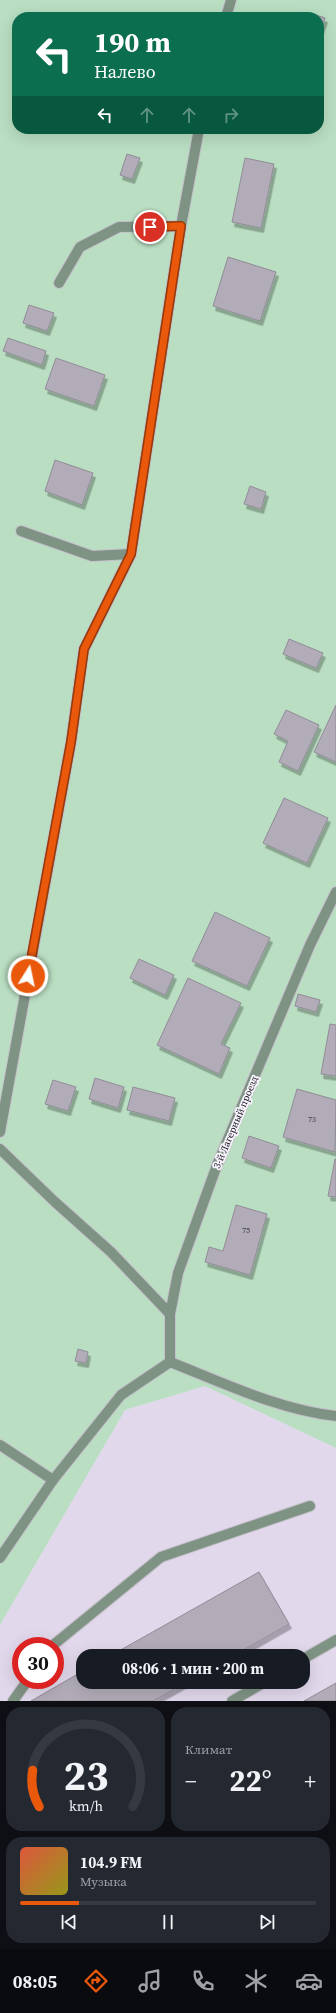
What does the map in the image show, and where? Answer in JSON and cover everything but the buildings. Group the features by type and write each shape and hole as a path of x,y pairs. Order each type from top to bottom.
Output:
{"street":[{"path":"227,12 231,0"},
{"path":"0,1132 71,742 84,649 131,554 181,226 197,134"},
{"path":"59,283 80,247 119,227 181,226"},
{"path":"21,530 92,556 131,554"},
{"name":"3-й Лагерный проезд","path":"170,1362 170,1314 178,1273 217,1165 310,945 336,892"},
{"path":"0,1149 111,1252 170,1314"},
{"path":"0,1558 53,1480 121,1395 170,1362 262,1398 319,1414 336,1416"},
{"path":"0,1445 53,1480"},
{"path":"63,1637 161,1557 310,1506"},
{"path":"310,1656 336,1640"},
{"path":"13,1701 22,1689"},
{"path":"232,1701 253,1689"}],"shaded area":[{"path":"205,1386 336,1448 336,1701 0,1701 0,1625 125,1410"}],"green space":[{"path":"0,0 336,0 336,1448 205,1386 125,1410 0,1625"}],"route":[{"path":"28,976 71,742 84,649 131,554 181,226 150,227"}]}
